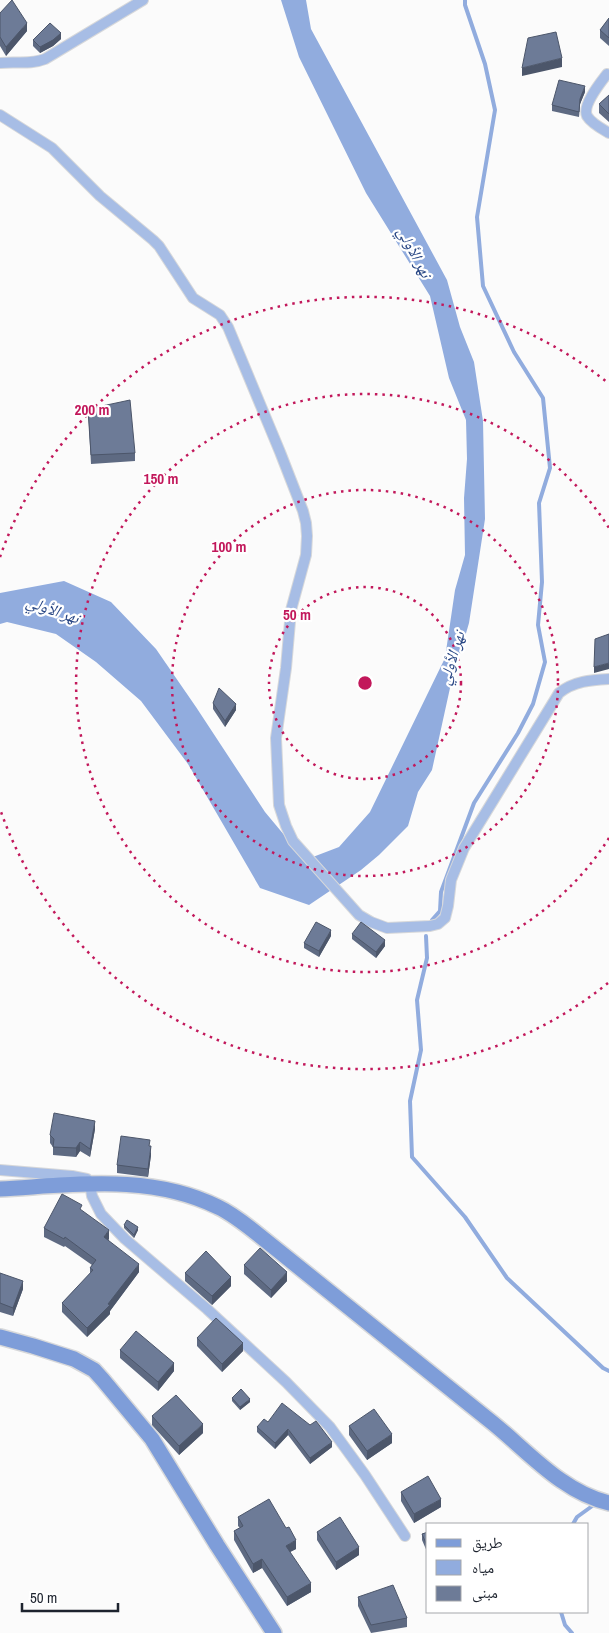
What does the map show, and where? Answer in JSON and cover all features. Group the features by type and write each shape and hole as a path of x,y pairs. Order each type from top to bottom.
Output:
{"main road":[{"path":"0,1189 90,1183 145,1186 169,1189 218,1207 239,1219 492,1422 553,1474 580,1493 609,1503"},
{"path":"0,1337 74,1359 94,1370 152,1439 274,1633"}],"street":[{"path":"0,63 28,63 45,59 143,0"},
{"path":"607,74 586,110 587,116 609,133"},
{"path":"0,116 39,139 59,154 100,196 159,246 194,298 220,315 228,327 303,511 308,536 306,555 291,610 286,668 276,738 279,805 293,841 364,919 387,928 430,926 438,924 446,918 451,880 464,848 559,692 566,687 584,681 609,679"},
{"path":"0,1170 78,1177 87,1180 90,1183 92,1196 101,1214 125,1239 207,1309 279,1375 330,1427 366,1476 405,1536"}],"water":[{"name":"نهر الأولي","path":"281,0 306,0 311,29 447,280 460,327 474,362 483,421 485,519 469,623 450,688 432,770 418,792 408,826 361,870 309,905 260,888 188,764 141,701 96,662 56,634 7,622 0,624 0,593 64,581 111,602 156,649 265,812 305,860 339,847 370,812 445,658 455,590 465,555 466,420 449,378 430,296 366,193 299,57"}],"building":[{"path":"12,0 27,23 6,47 0,37 0,13"},
{"path":"609,18 609,38 600,30"},
{"path":"50,23 61,33 40,47 33,40"},
{"path":"556,32 562,58 522,68 528,38"},
{"path":"559,80 585,86 580,99 579,112 552,105"},
{"path":"609,95 609,114 599,104"},
{"path":"130,400 135,453 91,455 88,409"},
{"path":"609,634 609,663 594,667 595,639"},
{"path":"219,688 236,704 225,721 213,703"},
{"path":"316,922 331,930 319,951 304,943"},
{"path":"361,922 385,940 376,952 352,934"},
{"path":"54,1113 95,1121 90,1149 80,1142 76,1148 53,1147 54,1139 50,1135"},
{"path":"121,1136 150,1140 148,1169 117,1165"},
{"path":"62,1194 82,1205 80,1209 109,1230 104,1237 139,1264 108,1304 110,1305 87,1328 62,1303 93,1270 90,1268 96,1260 65,1237 64,1239 44,1228"},
{"path":"127,1220 138,1227 134,1235 124,1225"},
{"path":"260,1248 287,1272 271,1290 244,1265"},
{"path":"206,1251 231,1277 212,1296 185,1273"},
{"path":"0,1273 23,1281 13,1308 0,1303"},
{"path":"216,1318 243,1343 222,1364 197,1338"},
{"path":"136,1331 174,1363 158,1382 120,1350"},
{"path":"241,1389 250,1399 240,1407 232,1398"},
{"path":"176,1395 203,1424 179,1446 152,1416"},
{"path":"282,1403 310,1425 316,1421 332,1442 310,1458 288,1429 275,1443 257,1427 264,1419 268,1422"},
{"path":"374,1409 392,1434 367,1451 349,1426"},
{"path":"428,1476 441,1499 414,1514 401,1492"},
{"path":"269,1499 286,1528 289,1527 296,1540 286,1546 311,1583 287,1597 262,1559 253,1564 234,1531 243,1526 238,1517"},
{"path":"340,1517 359,1547 336,1562 317,1532"},
{"path":"426,1533 426,1543 422,1534"},
{"path":"393,1585 407,1618 371,1625 358,1597"}],"waterway":[{"path":"432,920 440,911 441,892 474,803 518,733 533,704 545,662 538,625 542,582 539,503 550,468 543,398 514,352 483,286 477,217 495,110 485,64 465,0"},
{"path":"426,936 427,958 417,1000 421,1050 410,1101 412,1157 465,1217 507,1278 603,1368 609,1371"},
{"path":"574,1523 577,1517 595,1504"},
{"path":"561,1613 565,1625 572,1633"}]}
